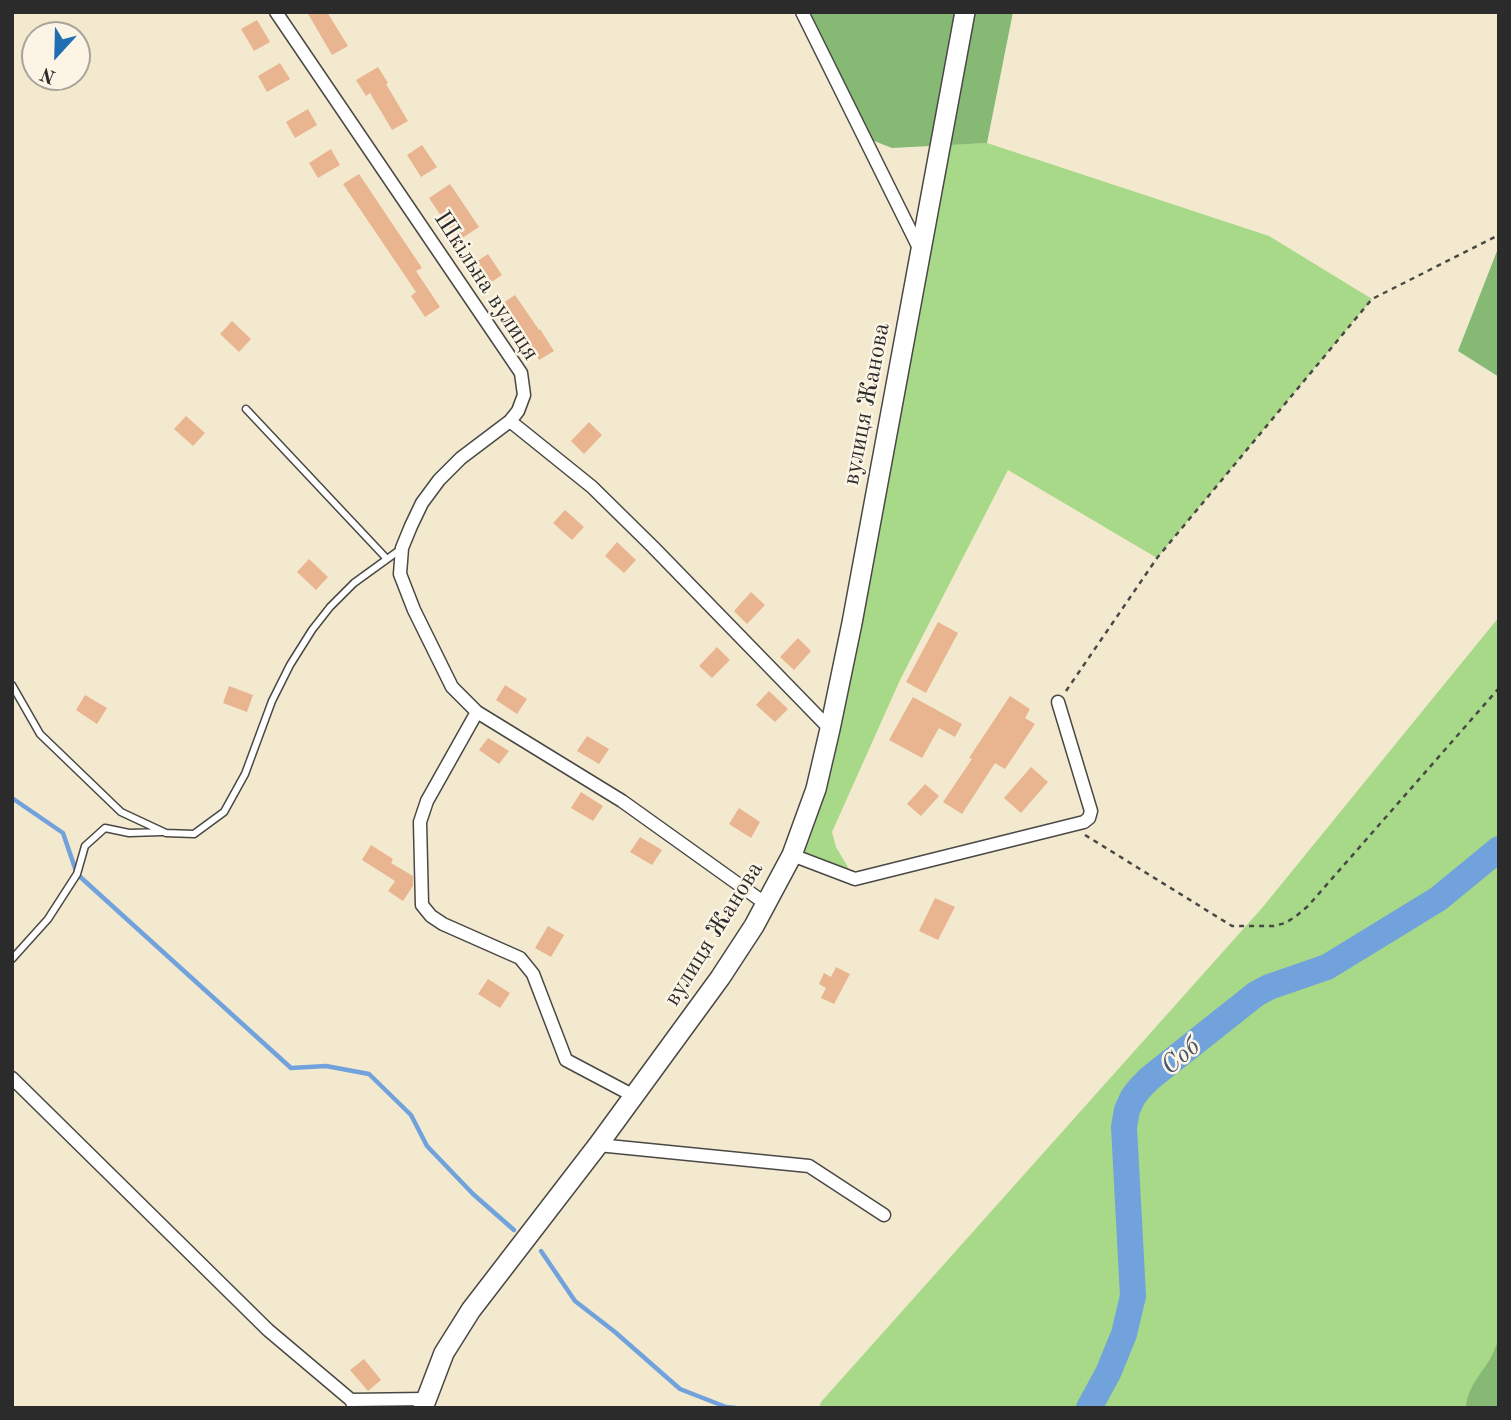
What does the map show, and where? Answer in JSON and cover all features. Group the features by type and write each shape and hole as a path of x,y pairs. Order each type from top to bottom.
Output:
{"main road":[{"name":"вулиця Жанова","path":"424,1403 444,1353 471,1310 598,1145 720,978 754,926 792,855 816,789 852,623 965,12"}],"street":[{"name":"Шкільна вулиця","path":"276,12 521,373 524,394 518,411 510,421 461,458 439,480 422,503 402,548 400,574 414,610 452,687 477,712 622,801 766,904"},
{"path":"802,12 920,252"},
{"path":"510,421 592,487 830,729"},
{"path":"792,855 855,879 1087,821 1091,811 1058,702"},
{"path":"477,712 427,800 420,822 422,905 431,916 443,924 520,957 533,974 566,1060 634,1096"},
{"path":"12,1078 268,1331 353,1404 424,1403"},
{"path":"598,1145 809,1166 884,1215"}],"lane":[{"path":"246,409 387,559"},
{"path":"12,959 48,919 77,874 85,846 105,828 129,833 194,834 224,812 245,774 272,701 312,630 354,583 402,548"},
{"path":"12,685 40,734 121,813 164,832"}],"path":[{"path":"1058,702 1157,558 1372,299 1499,234"},
{"path":"1070,826 1232,926 1274,926 1284,923 1308,906 1499,688"}],"green space":[{"path":"802,12 1013,12 987,143 892,148 864,137"},
{"path":"987,143 1269,236 1372,299 1157,558 1008,470 900,680 832,832 836,847 855,879 792,855 816,789 940,145"},
{"path":"1499,246 1499,377 1458,351"},
{"path":"1499,617 1499,1388 1493,1408 819,1408 821,1402 1262,908"},
{"path":"1499,1339 1499,1408 1466,1408 1471,1389"}],"building":[{"path":"307,12 327,12 348,46 332,55"},
{"path":"257,20 270,42 254,51 241,29"},
{"path":"280,63 290,79 267,92 258,76"},
{"path":"378,67 408,121 392,130 370,93 366,96 356,80"},
{"path":"308,109 317,125 295,138 286,122"},
{"path":"422,145 437,167 421,177 407,155"},
{"path":"331,149 340,165 318,178 309,163"},
{"path":"359,174 422,268 416,271 440,307 425,317 411,296 416,292 343,184"},
{"path":"450,184 479,227 458,241 429,198"},
{"path":"488,254 502,275 487,285 473,264"},
{"path":"515,295 554,351 539,360 500,305"},
{"path":"232,321 251,339 239,352 220,334"},
{"path":"186,416 205,433 193,446 174,429"},
{"path":"589,422 602,435 584,454 571,441"},
{"path":"565,510 584,527 572,540 553,523"},
{"path":"617,542 636,560 624,573 605,556"},
{"path":"309,559 328,577 316,590 297,572"},
{"path":"751,592 765,605 747,624 734,611"},
{"path":"938,622 958,633 926,693 906,682"},
{"path":"798,638 811,651 794,670 780,657"},
{"path":"717,647 730,660 712,678 699,666"},
{"path":"505,685 527,699 517,714 496,700"},
{"path":"229,686 253,695 247,712 223,703"},
{"path":"769,691 788,709 775,722 756,705"},
{"path":"85,695 107,708 97,724 76,710"},
{"path":"1010,696 1030,709 1025,718 1035,724 1005,769 995,763 962,814 943,802"},
{"path":"913,697 962,724 955,737 939,728 922,758 889,740"},
{"path":"587,736 609,749 599,764 577,751"},
{"path":"488,738 509,751 499,764 479,750"},
{"path":"1031,767 1048,782 1021,813 1004,798"},
{"path":"925,784 939,796 921,816 907,804"},
{"path":"581,792 603,806 593,821 571,808"},
{"path":"739,808 760,822 751,838 729,824"},
{"path":"640,837 662,850 652,865 630,852"},
{"path":"371,845 393,859 391,863 413,876 413,886 403,901 388,891 395,881 362,860"},
{"path":"935,898 955,907 938,940 919,931"},
{"path":"548,926 564,935 551,957 535,948"},
{"path":"836,967 850,974 834,1004 821,998 826,988 819,984 824,973 831,977"},
{"path":"488,979 510,993 500,1008 478,994"},
{"path":"364,1359 381,1380 368,1391 350,1370"}],"waterway":[{"path":"12,798 63,833 77,874 291,1068 326,1066 369,1074 411,1115 427,1146 473,1194 514,1230"},
{"name":"Соб","path":"1089,1408 1108,1373 1124,1334 1133,1296 1124,1127 1133,1097 1150,1078 1256,994 1327,967 1438,899 1499,849"},
{"path":"541,1251 575,1301 680,1389 726,1407 736,1408"}]}
